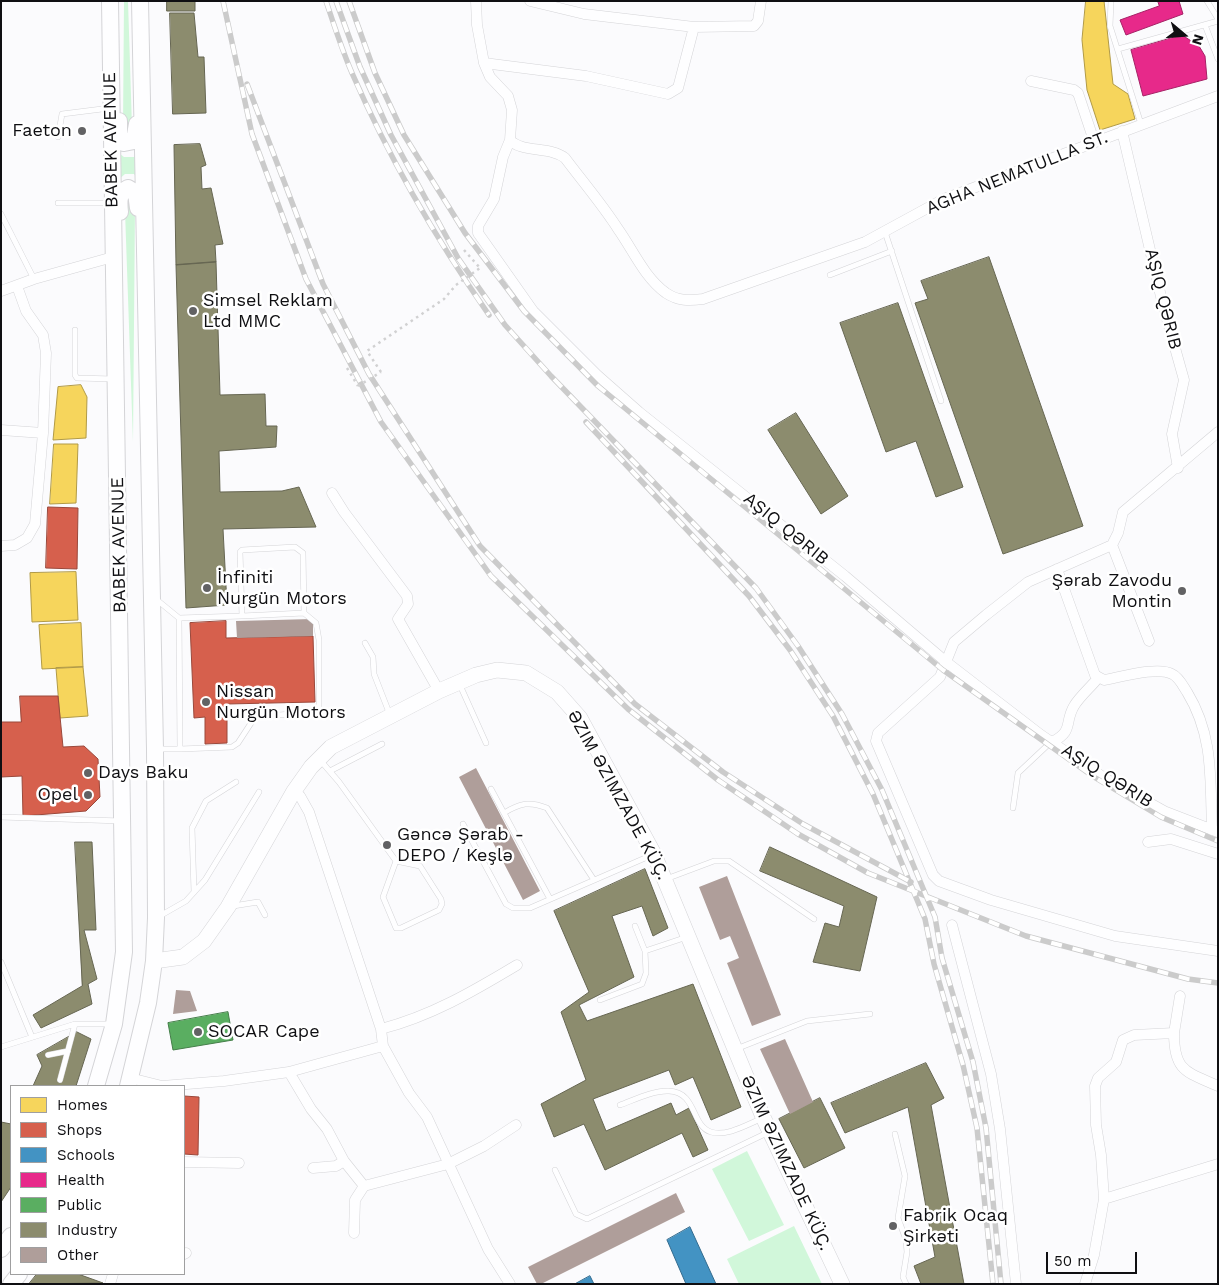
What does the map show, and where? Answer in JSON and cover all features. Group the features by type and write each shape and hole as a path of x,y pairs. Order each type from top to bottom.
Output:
{"main road":[{"name":"BABEK AVENUE","path":"96,1085 114,1024 124,952 124,821 110,108 110,1"},
{"path":"118,1 119,135 124,143 130,144 134,141 138,127 135,60 140,1"},
{"name":"BABEK AVENUE","path":"129,1082 148,1003 154,961 156,918 155,750 140,1"},
{"path":"115,333 121,271 119,202 123,190 128,188 132,189 138,198 141,392 150,480"},
{"path":"1,1248 10,1237"}],"street":[{"path":"476,1 477,25 484,63 490,77 500,86 512,103 510,140 503,157 494,199 478,226 478,233 533,311 597,375 639,412 844,576 945,661 1052,742 1103,777 1166,812 1215,831 1205,729 1195,705 1181,682 1173,674 1158,671 1104,680 1098,678 1088,657 1056,569"},
{"path":"530,1 584,14 694,28 754,26 758,21 760,1"},
{"path":"484,63 586,76 668,94 678,88 694,28"},
{"path":"1031,81 1074,90 1078,93 1094,141"},
{"name":"AGHA NEMATULLA ST.","path":"510,140 518,146 556,152 565,158 619,229 634,257 659,286 680,300 703,299 865,242 935,203 1122,130 1218,96"},
{"path":"1122,130 1163,305 1184,380 1172,434 1178,468"},
{"path":"1,291 34,279 113,258"},
{"path":"1,546 15,545 27,538 35,524 43,433 46,353 43,335 26,311 17,286"},
{"path":"1,430 43,433"},
{"path":"1218,432 1178,468 1123,512 1118,534 1112,545 1028,582 954,642 940,677 878,733 876,741 933,875 939,881 991,900 1115,936 1218,951"},
{"path":"332,493 407,596 408,604 398,619 440,691"},
{"path":"1112,545 1148,641"},
{"name":"ƏZIM ƏZIMZADE KÜÇ.","path":"154,961 183,957 204,941 228,907 294,791 319,758 344,739 476,675 497,670 526,673 557,692 580,718 654,854 666,879 687,937 763,1117 842,1284"},
{"path":"1052,742 1064,734 1068,728 1074,706 1098,678"},
{"path":"294,791 300,796 309,812 380,1029 383,1046 409,1093 427,1117 494,1261 510,1284"},
{"path":"1148,842 1171,839 1218,854"},
{"path":"952,925 991,1074 1000,1129 1016,1284"},
{"path":"380,1029 412,1022 438,1010 517,965"},
{"path":"1180,996 1174,1033 1174,1052 1188,1074 1218,1086"},
{"path":"1085,1284 1094,1255 1104,1199 1101,1155 1096,1125 1095,1086 1098,1078 1114,1065 1124,1040 1134,1035 1174,1033"},
{"path":"174,1085 224,1081 289,1072 383,1046"},
{"path":"289,1072 311,1109 327,1129 344,1161 364,1186"},
{"path":"129,1082 154,1085"},
{"path":"354,1232 355,1200 364,1186 448,1164 484,1146 516,1126"},
{"path":"313,1168 336,1166 344,1161"},
{"path":"185,1162 239,1163"},
{"path":"1104,1199 1218,1164"}],"lane":[{"path":"1111,1 1110,26 1141,124"},
{"path":"1118,49 1218,20 1207,1"},
{"path":"1205,25 1218,59"},
{"path":"58,137 62,114 110,108"},
{"path":"58,203 112,203"},
{"path":"1,214 34,279"},
{"path":"885,232 941,401"},
{"path":"830,275 892,250"},
{"path":"75,330 75,375 77,378 116,379"},
{"path":"242,616 240,552 247,548 295,547 303,553 304,614"},
{"path":"152,596 179,618 304,614 315,620 317,627 319,709 315,712 255,716 238,743 232,747 155,750"},
{"path":"179,618 180,748"},
{"path":"365,644 372,654 374,674 390,716"},
{"path":"459,683 486,743"},
{"path":"1013,808 1018,773 1052,742"},
{"path":"330,771 382,744"},
{"path":"319,758 396,861 420,866 442,904 439,910 401,928 396,928 383,897 396,861"},
{"path":"194,892 192,828 206,802 236,782"},
{"path":"491,789 550,899"},
{"path":"156,918 186,901 194,892 214,866 259,792"},
{"path":"504,813 516,805 525,803 535,803 547,808 594,880"},
{"path":"2,815 124,821"},
{"path":"463,824 506,904 513,908 525,909 654,854"},
{"path":"666,879 714,861 729,862 814,919"},
{"path":"228,907 258,902 265,915"},
{"path":"600,1000 642,984 646,973 645,951 635,926"},
{"path":"645,951 687,937"},
{"path":"1,962 32,1037"},
{"path":"735,1049 807,1021 870,1014"},
{"path":"60,1080 75,1024"},
{"path":"1,1047 75,1024 114,1024"},
{"path":"48,1055 68,1051"},
{"path":"620,1105 667,1090 678,1092 686,1098 702,1125 709,1132 736,1129 763,1117"},
{"path":"555,1170 576,1214 587,1219 770,1132"},
{"path":"895,1134 905,1176 898,1218 906,1240 907,1252 903,1277 906,1284"}],"path":[{"path":"347,368 358,386 381,372 367,351 444,299 456,285 480,268 464,250"}],"green space":[{"path":"124,1 128,1 132,127 127,134 123,126"},
{"path":"139,149 139,180 134,174 125,174 117,181 116,151 124,157 134,157"},
{"path":"130,202 135,207 133,442 125,211 127,203"},
{"path":"747,1151 784,1225 749,1241 712,1169"},
{"path":"794,1226 822,1284 739,1284 727,1259"}],"building: Homes":[{"path":"1086,1 1104,1 1113,84 1128,94 1135,119 1100,130 1087,90 1082,40"},
{"path":"81,385 87,397 86,438 53,440 58,387"},
{"path":"54,444 78,444 76,503 50,504"},
{"path":"76,572 78,620 32,622 30,573"},
{"path":"81,623 83,667 42,669 39,625"},
{"path":"83,667 88,716 60,718 56,668"}],"building: Shops":[{"path":"48,507 78,508 77,569 46,568"},
{"path":"226,621 226,638 313,636 315,702 227,704 227,743 205,744 205,717 194,718 190,623"},
{"path":"20,696 58,696 63,747 84,746 98,759 100,797 86,811 23,816 22,776 1,777 1,722 21,722"},
{"path":"185,1096 199,1097 198,1155 185,1154"}],"building: Schools":[{"path":"690,1227 716,1284 686,1284 667,1240"},
{"path":"590,1276 594,1284 575,1284"}],"building: Health":[{"path":"1158,1 1179,1 1183,14 1126,35 1120,20 1159,6"},
{"path":"1182,35 1199,46 1205,56 1207,79 1143,96 1131,50"}],"building: Public":[{"path":"228,1012 233,1040 173,1050 168,1023"}],"building: Industry":[{"path":"167,1 195,1 195,11 167,11"},
{"path":"170,13 194,13 198,57 204,57 206,113 173,114"},
{"path":"200,144 206,165 201,167 202,189 211,188 223,244 215,245 216,262 176,265 174,145"},
{"path":"989,257 1083,526 1003,554 915,303 928,299 921,281"},
{"path":"216,262 220,395 265,394 266,426 277,426 276,447 219,451 220,492 282,491 299,487 316,527 223,529 227,605 186,608 176,265"},
{"path":"898,303 963,487 936,497 916,441 886,452 840,323"},
{"path":"796,413 848,496 821,514 768,430"},
{"path":"75,842 92,842 96,930 84,930 97,979 88,984 92,1004 41,1028 33,1015 82,986"},
{"path":"770,847 877,897 860,971 813,962 825,923 839,927 844,906 760,871"},
{"path":"645,869 668,928 653,936 642,906 612,916 634,977 579,1005 587,1021 693,984 741,1107 711,1120 693,1077 675,1085 669,1070 593,1099 606,1131 671,1103 676,1115 689,1108 708,1150 693,1157 682,1133 605,1170 584,1124 554,1137 541,1104 586,1080 561,1012 589,992 554,911"},
{"path":"77,1032 91,1039 76,1085 33,1085 42,1066 37,1055"},
{"path":"926,1063 944,1098 931,1105 964,1284 921,1284 914,1266 935,1257 908,1107 845,1133 831,1103"},
{"path":"820,1098 845,1148 804,1168 779,1119"},
{"path":"1,1122 10,1124 10,1188 1,1202"},
{"path":"36,1275 81,1275 103,1283 29,1284"}],"building: Other":[{"path":"313,619 313,636 237,638 236,621"},
{"path":"476,768 540,891 523,900 459,777"},
{"path":"727,876 781,1015 752,1026 727,963 739,958 730,936 720,940 699,887"},
{"path":"176,990 190,991 197,1011 173,1014"},
{"path":"785,1039 813,1102 790,1114 760,1049"},
{"path":"676,1193 685,1212 541,1284 537,1284 528,1267"}],"railway":[{"path":"223,1 252,134 306,279 381,422 491,576 628,709 718,780 798,834 868,873 1026,936 1188,979 1218,983"},
{"path":"326,1 348,64 366,105 398,167 450,257 489,315"},
{"path":"336,1 360,67 391,135 458,258 505,325 551,376 756,588 798,646 842,714 882,790 935,917 942,958 973,1062 986,1128 1001,1284"},
{"path":"349,1 375,73 404,135 465,233 524,311 598,386 943,670 1094,777 1161,817 1218,841"},
{"path":"247,84 323,284 369,374 480,546 635,704 723,772 803,824 911,882"},
{"path":"586,422 749,596 790,650 833,716 873,794 925,919 934,964 963,1065 977,1128 993,1284"}],"place":[{"name":"Faeton","path":"82,131"},
{"name":"Simsel Reklam Ltd MMC","path":"193,311"},
{"name":"İnfiniti Nurgün Motors","path":"207,588"},
{"name":"Şərab Zavodu Montin","path":"1182,591"},
{"name":"Nissan Nurgün Motors","path":"206,702"},
{"name":"Days Baku","path":"88,773"},
{"name":"Opel","path":"88,795"},
{"name":"Gəncə Şərab - DEPO / Keşlə","path":"387,845"},
{"name":"SOCAR Cape","path":"198,1032"},
{"name":"Fabrik Ocaq Şirkəti","path":"893,1226"}]}
